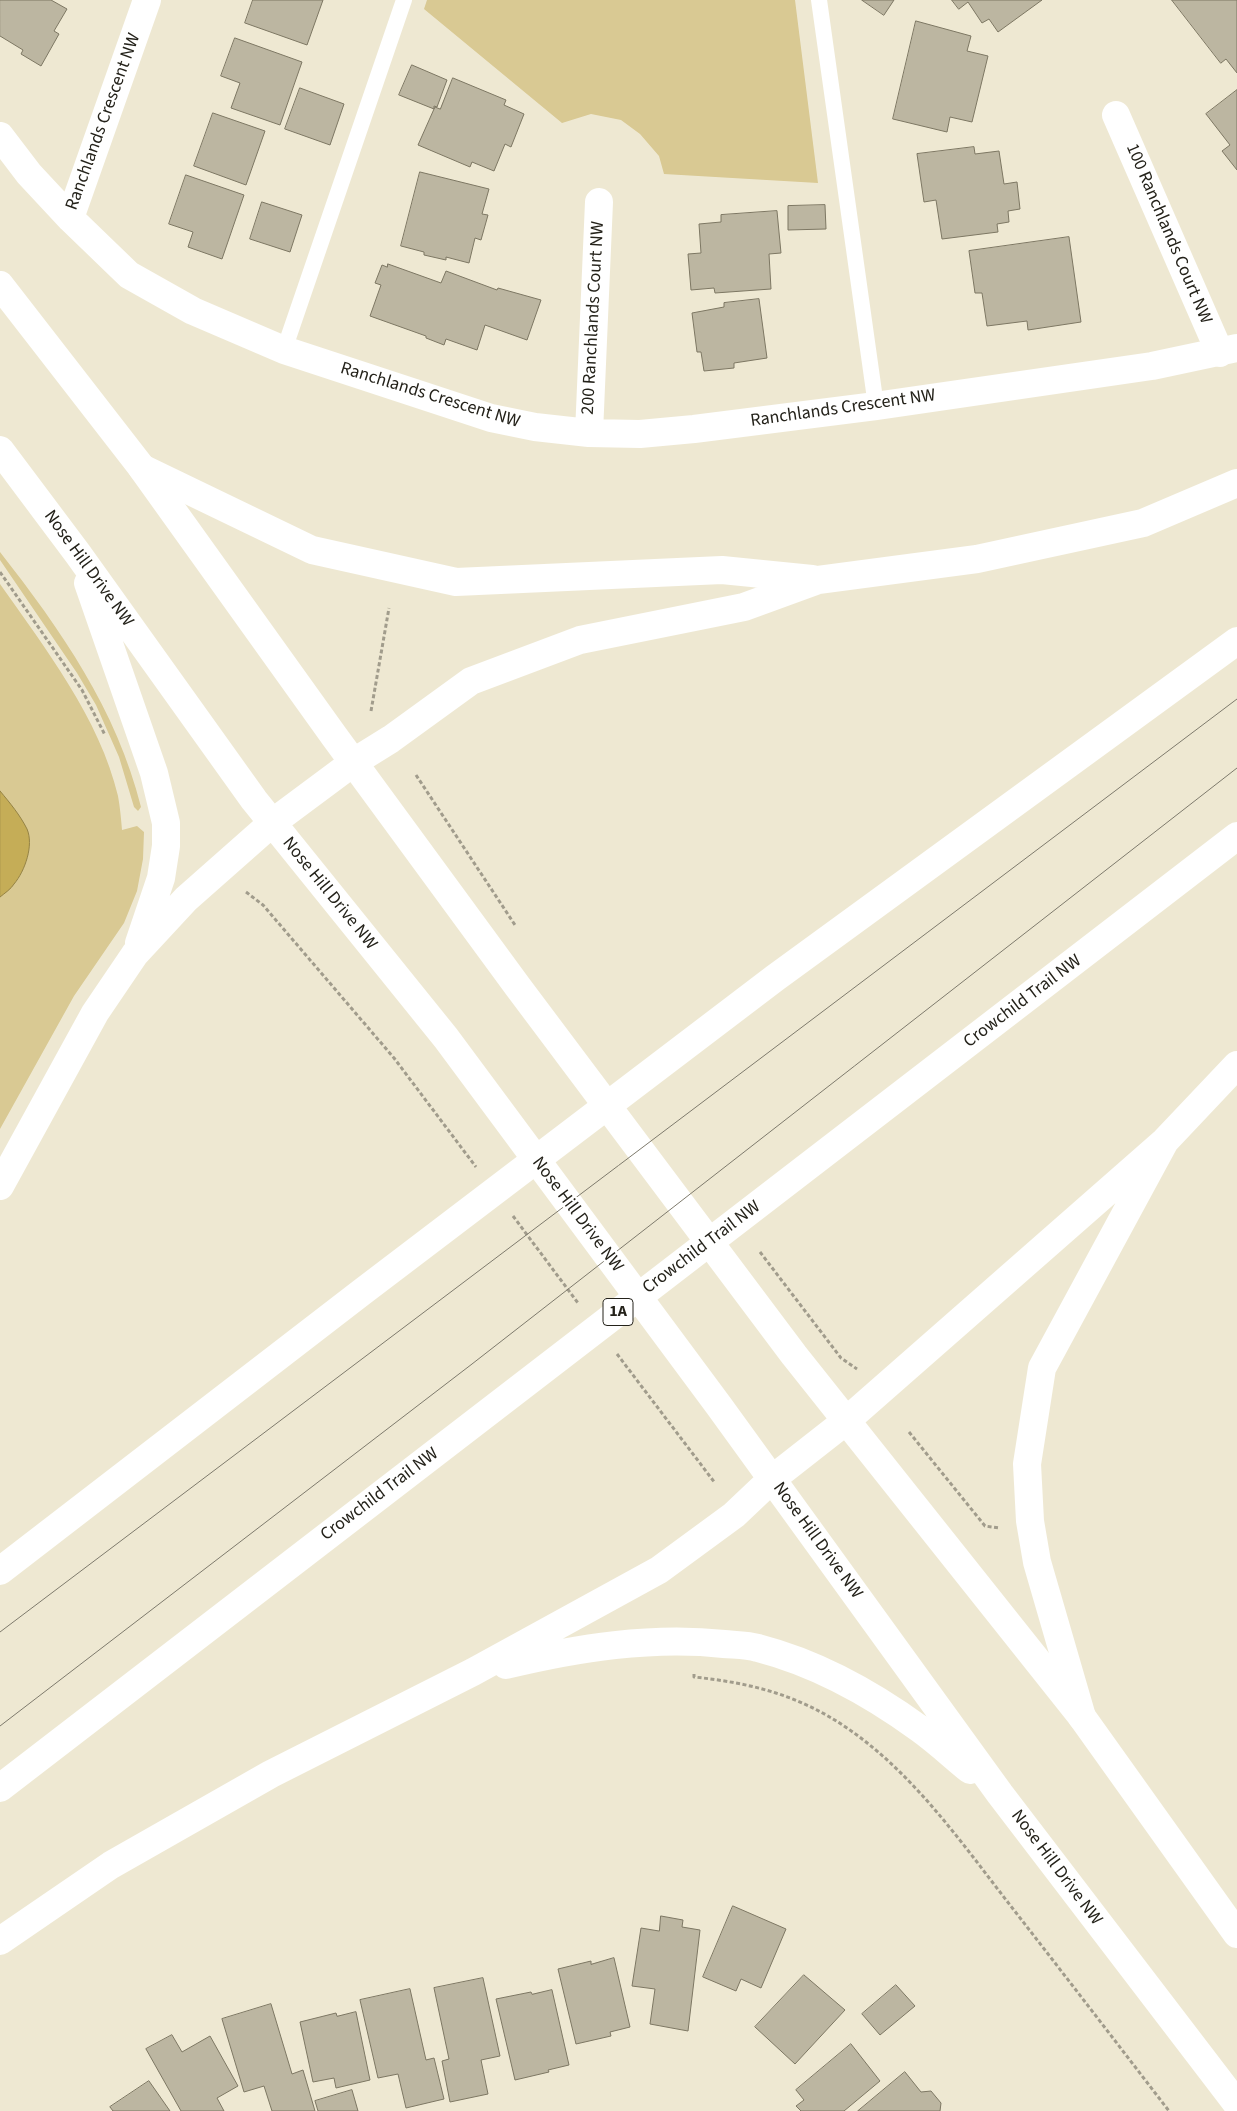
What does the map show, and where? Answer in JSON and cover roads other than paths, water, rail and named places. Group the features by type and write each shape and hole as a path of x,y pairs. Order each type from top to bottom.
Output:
{"main road":[{"name":"Ranchlands Crescent NW","path":"147,0 70,218 129,275 193,311 284,350 491,418 535,427 588,433 640,434 876,406 1152,366 1228,350"},
{"name":"100 Ranchlands Court NW","path":"1116,115 1228,350"},
{"path":"0,136 29,174 70,218"},
{"name":"200 Ranchlands Court NW","path":"588,433 599,202"},
{"path":"0,286 142,468 518,987 794,1355 1082,1717 1237,1934"},
{"name":"Nose Hill Drive NW","path":"0,450 78,554 272,823 446,1038 719,1406 1000,1794 1237,2104"},
{"path":"142,468 312,550 456,582 722,570 818,580"},
{"path":"0,1186 95,1013 135,954 186,899 272,823 354,762 391,739 471,681 580,640 744,607 818,580 977,559 1143,523 1237,483"},
{"path":"78,554 154,773 166,823 166,846 161,878 135,954"},
{"path":"0,1571 362,1292 775,978 1237,641"},
{"name":"Crowchild Trail NW","path":"0,1788 1237,836"},
{"path":"0,1941 112,1865 271,1774 473,1672 659,1570 734,1515 772,1479 846,1420 1166,1140 1237,1065"},
{"path":"1082,1717 1037,1562 1030,1521 1027,1464 1042,1368 1166,1140"},
{"path":"473,1672 564,1651 648,1643 696,1641 757,1647 815,1667 860,1692 920,1729 1000,1794"}],"lane":[{"path":"284,350 404,0"},
{"path":"819,0 876,406"}],"tram line":[{"path":"0,1632 1237,699"},
{"path":"0,1726 472,1364 1237,768"}]}
